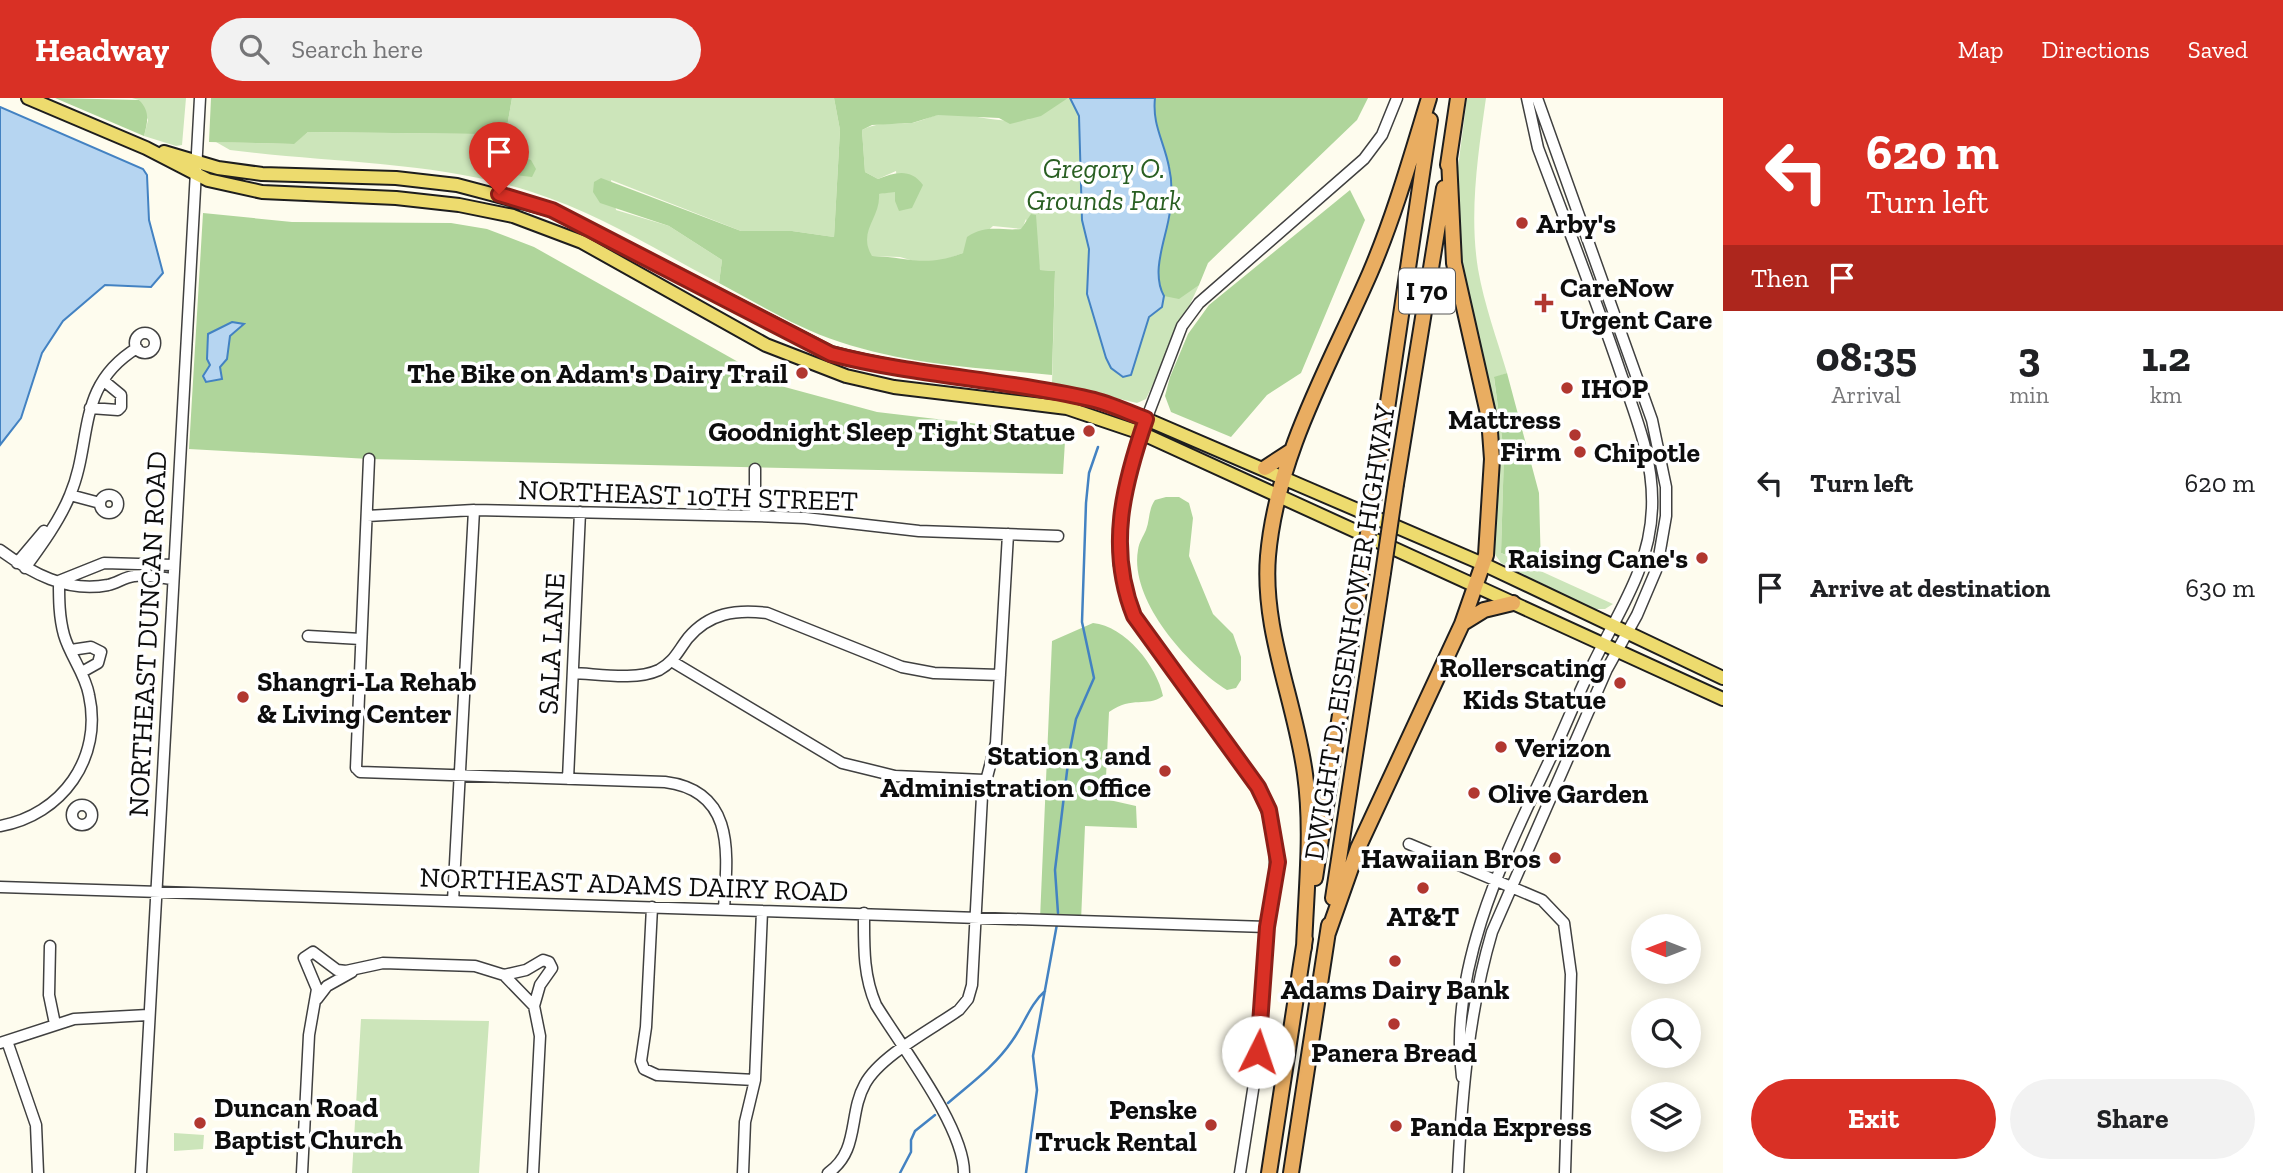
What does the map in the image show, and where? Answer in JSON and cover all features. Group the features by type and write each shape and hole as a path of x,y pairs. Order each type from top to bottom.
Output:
{"highway":[{"path":"1304,948 1308,834 1305,775 1293,714 1272,637 1266,587 1271,531 1290,451 1371,272 1402,190 1431,98"},
{"name":"DWIGHT D. EISENHOWER HIGHWAY","path":"1269,1173 1376,483 1431,98"},
{"name":"DWIGHT D. EISENHOWER HIGHWAY","path":"1291,1173 1458,98"},
{"path":"1328,933 1358,848 1462,624 1483,564 1492,459 1490,431 1454,263 1449,159"},
{"path":"1265,468 1290,451"},
{"path":"1462,624 1484,610 1513,603"}],"main road":[{"path":"28,98 194,168 262,174 396,178 499,194 552,210 831,354 880,366 997,382 1093,400 1146,419 1483,564 1615,624 1723,678"},
{"path":"194,168 208,180 262,192 396,198 460,205 513,216 582,242 766,345 846,376 894,387 1067,408 1141,433 1723,699"}],"street":[{"name":"NORTHEAST DUNCAN ROAD","path":"141,1173 194,168 200,98"},
{"path":"1240,1173 1258,1058 1267,927 1278,862 1269,810 1258,787 1134,616 1124,591 1118,537 1141,433 1182,326 1194,311 1364,159 1382,135 1397,98"},
{"path":"1463,1084 1459,1049 1466,987 1497,883 1539,782 1644,563 1650,536 1652,506 1646,443 1538,148 1527,98"},
{"path":"1458,1173 1463,1084 1483,966 1492,932 1618,649 1647,595 1662,545 1666,496 1662,458 1652,420 1537,98"},
{"path":"21,566 70,495 90,408 104,381 137,348"},
{"path":"90,408 118,410 121,407 121,395 104,381"},
{"path":"369,459 362,639 353,769 360,772 675,783 693,790 708,802 720,818 727,839 724,909"},
{"path":"755,470 755,516"},
{"path":"70,495 100,503"},
{"path":"453,901 474,510"},
{"name":"NORTHEAST 10TH STREET","path":"367,516 474,510 755,516 840,521 919,531 1058,536"},
{"name":"SALA LANE","path":"568,779 580,512"},
{"path":"828,1173 844,1157 851,1143 855,1109 865,1084 881,1064 960,1010 968,999 972,985 984,780 996,743 1008,534"},
{"path":"0,550 21,566 46,579 91,585 106,585 135,575 173,579"},
{"path":"59,581 104,563 173,565"},
{"path":"0,826 43,811 63,795 75,778 89,748 92,708 82,672 71,650 60,609 59,581"},
{"path":"573,673 650,674 673,662 690,636 710,619 733,611 750,611 767,613 911,670 1000,675"},
{"path":"308,636 362,639"},
{"path":"71,650 91,647 101,652 99,663 82,672"},
{"path":"673,662 850,766 895,776 984,780"},
{"path":"63,795 76,808"},
{"path":"1409,844 1551,906 1564,923 1568,933 1571,974 1565,1173"},
{"name":"NORTHEAST ADAMS DAIRY ROAD","path":"0,887 1267,927"},
{"path":"652,907 646,1027 641,1061 644,1069 657,1075 755,1080"},
{"path":"743,1173 745,1122 755,1080 762,911"},
{"path":"864,914 864,967 869,987 903,1049 948,1121 959,1145 964,1173"},
{"path":"50,946 49,986 55,1024"},
{"path":"302,1173 309,1035 316,1000 315,980 304,958 313,952 337,970 359,969"},
{"path":"316,1000 340,977 383,963 463,965 504,975 514,974 541,961 549,962 552,968 540,985 534,1006"},
{"path":"504,975 521,989 534,1006 540,1036 533,1173"},
{"path":"38,1173 36,1125 4,1042 55,1024 92,1016 148,1015"}],"green space":[{"path":"55,98 139,100 147,117 144,136"},
{"path":"132,98 186,98 182,145 176,146 144,136 148,120 139,100"},
{"path":"211,98 512,98 507,127 496,133 499,149 531,160 536,169 532,177 497,173 482,166 479,134 308,132 294,144 209,142"},
{"path":"512,98 834,98 840,130 834,237 792,231 741,231 611,180 616,210 669,226 722,260 719,283 604,222 532,192 458,174 230,150 216,142 293,144 308,132 479,134 480,149 507,152 499,149 496,133 507,127"},
{"path":"834,98 1068,98 1041,116 1010,124 999,118 938,115 912,123 872,125 862,130 865,172 878,179 897,173 908,174 923,185 912,208 899,211 895,192 879,194 879,203 867,239 872,256 938,260 963,253 967,237 974,233 987,229 1021,229 1031,214 1036,215 1040,270 1055,271 1052,375 919,361 866,350 824,336 719,283 722,260 669,226 600,203 593,192 594,182 601,178 741,231 792,231 834,237 840,130"},
{"name":"Gregory O. Grounds Park","path":"1028,98 1168,98 1174,155 1165,284 1199,285 1146,399 1137,403 1052,383 1055,271 1040,270 1026,219 1022,229 993,226 963,253 939,262 921,263 900,257 871,256 868,248 868,225 879,194 895,191 900,211 896,171 878,179 865,172 862,130 880,124 914,122 949,114 1007,121 1030,119"},
{"path":"1155,98 1368,98 1357,120 1208,263 1199,285 1179,299 1164,296 1158,276 1169,221 1170,196 1156,126"},
{"path":"1467,98 1486,98 1476,184 1475,248 1484,295 1507,373 1494,378 1504,453 1501,553 1613,604 1605,609 1593,609 1501,563 1492,550 1496,498 1456,223 1457,175"},
{"path":"1350,190 1365,220 1301,373 1267,395 1231,437 1171,412 1165,396 1170,377 1188,334 1209,305"},
{"path":"203,213 292,222 451,223 487,229 534,247 781,386 877,412 1004,427 1065,441 1063,474 369,459 189,449"},
{"path":"1507,373 1539,493 1541,569 1501,553 1504,453 1494,377"},
{"path":"1179,497 1189,503 1193,518 1189,556 1213,614 1233,634 1241,657 1241,680 1236,688 1227,690 1195,665 1164,630 1143,590 1138,569 1139,547 1155,500"},
{"path":"1093,623 1117,631 1138,649 1154,672 1163,696 1151,701 1125,704 1109,712 1105,799 1136,806 1137,828 1085,826 1081,921 1040,919 1052,641"},
{"path":"361,1019 489,1021 479,1173 352,1173"},
{"path":"174,1133 204,1135 203,1149 174,1151"}],"water":[{"path":"1070,98 1155,98 1157,125 1170,172 1171,206 1159,265 1160,286 1164,296 1162,307 1149,317 1131,375 1123,377 1111,368 1106,358 1087,294 1089,249 1082,220 1079,116"},
{"path":"0,107 143,169 147,175 149,220 163,273 151,287 105,285 63,321 42,353 21,418 0,445"},
{"path":"232,322 244,324 230,336 227,359 220,367 222,379 206,382 203,376 210,365 207,359 208,334"}],"waterway":[{"path":"1058,913 1055,870 1069,755 1076,719 1094,678 1082,622 1086,503 1089,473 1098,447"},
{"path":"1026,1173 1037,1090 1033,1056 1057,924"},
{"path":"948,1103 998,1059 1045,991"},
{"path":"900,1173 911,1152 911,1140 915,1131 935,1115"}],"place":[{"name":"Arby's","path":"1522,223"},
{"name":"CareNow Urgent Care","path":"1544,303"},
{"name":"The Bike on Adam's Dairy Trail","path":"802,373"},
{"name":"IHOP","path":"1567,388"},
{"name":"Goodnight Sleep Tight Statue","path":"1089,431"},
{"name":"Mattress Firm","path":"1575,435"},
{"name":"Chipotle","path":"1580,452"},
{"name":"Raising Cane's","path":"1702,558"},
{"name":"Rollerscating Kids Statue","path":"1620,683"},
{"name":"Shangri-La Rehab & Living Center","path":"243,697"},
{"name":"Verizon","path":"1501,747"},
{"name":"Station 3 and Administration Office","path":"1165,771"},
{"name":"Olive Garden","path":"1474,793"},
{"name":"Hawaiian Bros","path":"1555,858"},
{"name":"AT&T","path":"1423,888"},
{"name":"Adams Dairy Bank","path":"1395,961"},
{"name":"Panera Bread","path":"1394,1024"},
{"name":"Duncan Road Baptist Church","path":"200,1123"},
{"name":"Penske Truck Rental","path":"1211,1125"},
{"name":"Panda Express","path":"1396,1126"}],"route":[{"path":"499,194 552,210 831,354 880,366 1043,389 1093,400 1146,419 1123,502 1118,537 1124,591 1134,616 1258,787 1269,810 1275,834 1278,862 1267,927 1258,1052"}]}
